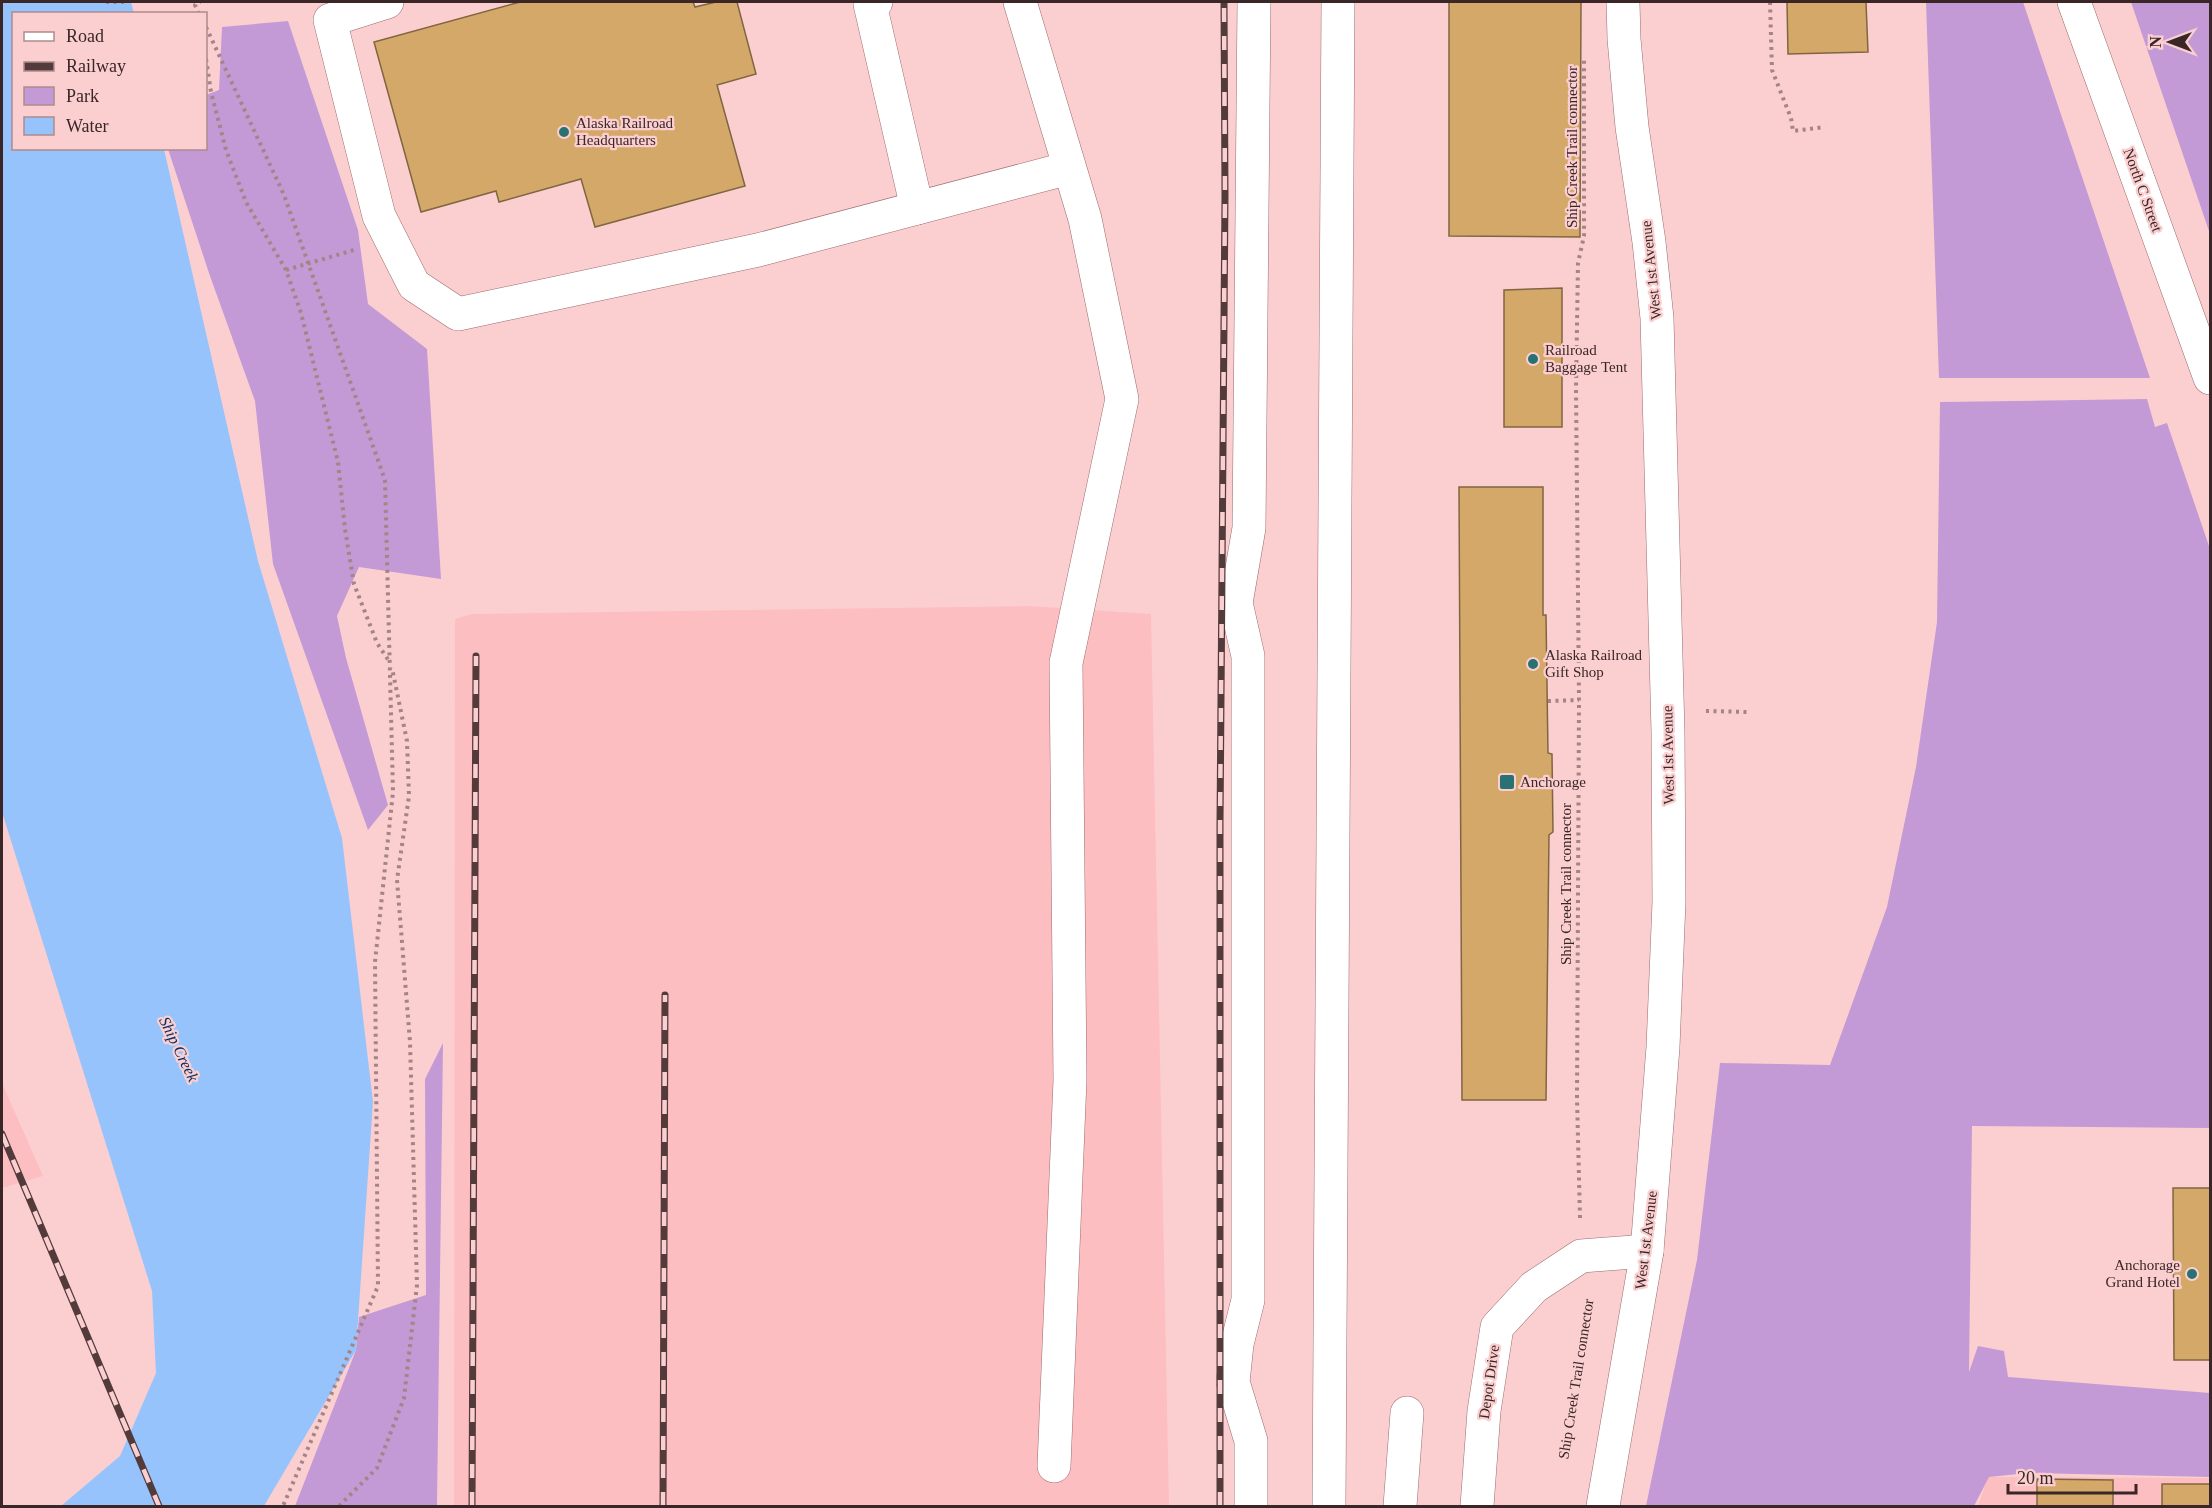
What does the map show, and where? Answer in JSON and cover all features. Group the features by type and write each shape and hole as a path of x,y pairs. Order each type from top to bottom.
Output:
{"street":[{"path":"387,2 330,20 379,216 414,285 458,314 758,250 1069,168"},
{"path":"876,2 870,4 917,208"},
{"path":"1020,2 1085,219 1122,399 1066,663 1070,1080 1054,1466"},
{"path":"1251,1506 1251,1441 1233,1382 1237,1344 1248,1300 1248,656 1236,603 1249,528 1254,2"},
{"path":"1329,1506 1338,2"},
{"name":"West 1st Avenue","path":"1603,1506 1647,1251 1665,1005 1669,902 1668,732 1657,318 1649,242 1632,127 1623,2"},
{"name":"North C Street","path":"2074,2 2211,378"},
{"name":"Depot Drive","path":"1477,1506 1484,1412 1497,1327 1534,1287 1581,1256 1647,1251"},
{"path":"1400,1506 1407,1413"}],"path":[{"path":"106,2 128,2"},
{"path":"191,2 197,12"},
{"path":"195,5 200,2"},
{"path":"1770,2 1772,70 1791,118 1793,131 1825,127"},
{"path":"207,29 284,195 385,480 393,792 375,962 378,1286 283,1506"},
{"name":"Ship Creek Trail connector","path":"1581,1256 1577,1098 1579,700 1576,388 1578,263 1584,236 1584,48"},
{"path":"207,66 211,92 230,160 246,201 286,270 301,313 338,462 354,584 377,643 391,665 407,741 410,796 398,880 410,1042 417,1285 405,1398 377,1468 339,1506"},
{"path":"286,270 330,255 391,240"},
{"path":"1548,701 1579,700"},
{"path":"1705,711 1747,712"}],"shaded area":[{"path":"1029,606 1151,614 1169,1506 454,1506 455,619 472,614"},
{"path":"2,1083 43,1176 2,1188"},
{"path":"1988,1477 2210,1478 2210,1506 1978,1506"}],"green space":[{"path":"1926,2 2023,2 2150,378 1939,378"},
{"path":"2131,2 2210,2 2210,234"},
{"path":"288,21 358,230 368,304 427,349 441,579 359,567 337,616 346,658 388,805 368,830 273,564 255,401 168,150 207,150 207,95 219,90 222,27"},
{"path":"2147,399 2155,427 2167,423 2210,549 2210,1128 1972,1126 1969,1372 1978,1346 2004,1351 2008,1377 2210,1393 2210,1477 2028,1473 1989,1477 1974,1506 1646,1506 1697,1260 1720,1063 1830,1065 1887,907 1916,767 1937,622 1940,402"},
{"path":"443,1043 437,1506 295,1506 356,1350 359,1317 426,1295 425,1079"}],"water":[{"name":"Ship Creek","path":"2,2 131,2 134,12 12,12 12,150 164,150 258,561 342,838 373,1102 356,1350 264,1506 61,1506 120,1456 156,1373 152,1291 2,812"}],"building":[{"name":"Alaska Railroad Headquarters","path":"520,2 693,2 695,7 716,2 737,2 756,74 717,85 745,186 595,227 581,179 499,202 496,191 421,212 374,42"},
{"path":"1449,2 1581,2 1580,237 1449,236"},
{"path":"1787,2 1866,2 1868,52 1788,54"},
{"name":"Railroad Baggage Tent","path":"1562,288 1562,427 1504,427 1504,290"},
{"path":"1459,487 1543,487 1543,615 1546,615 1548,753 1552,754 1553,832 1549,835 1546,1100 1462,1100"},
{"name":"Anchorage Grand Hotel","path":"2173,1188 2210,1188 2210,1360 2174,1360"},
{"path":"2037,1479 2113,1480 2113,1506 2037,1506"},
{"path":"2162,1484 2210,1484 2210,1506 2162,1506"}],"railway":[{"path":"1220,1506 1220,824 1225,195 1224,2"},
{"path":"472,1506 476,656"},
{"path":"663,1506 665,995"},
{"path":"2,1134 159,1506"}],"place":[{"name":"Alaska Railroad Headquarters","path":"564,132"},
{"name":"Railroad Baggage Tent","path":"1533,359"},
{"name":"Alaska Railroad Gift Shop","path":"1533,664"},
{"name":"Anchorage","path":"1507,782"},
{"name":"Anchorage Grand Hotel","path":"2192,1274"}]}
